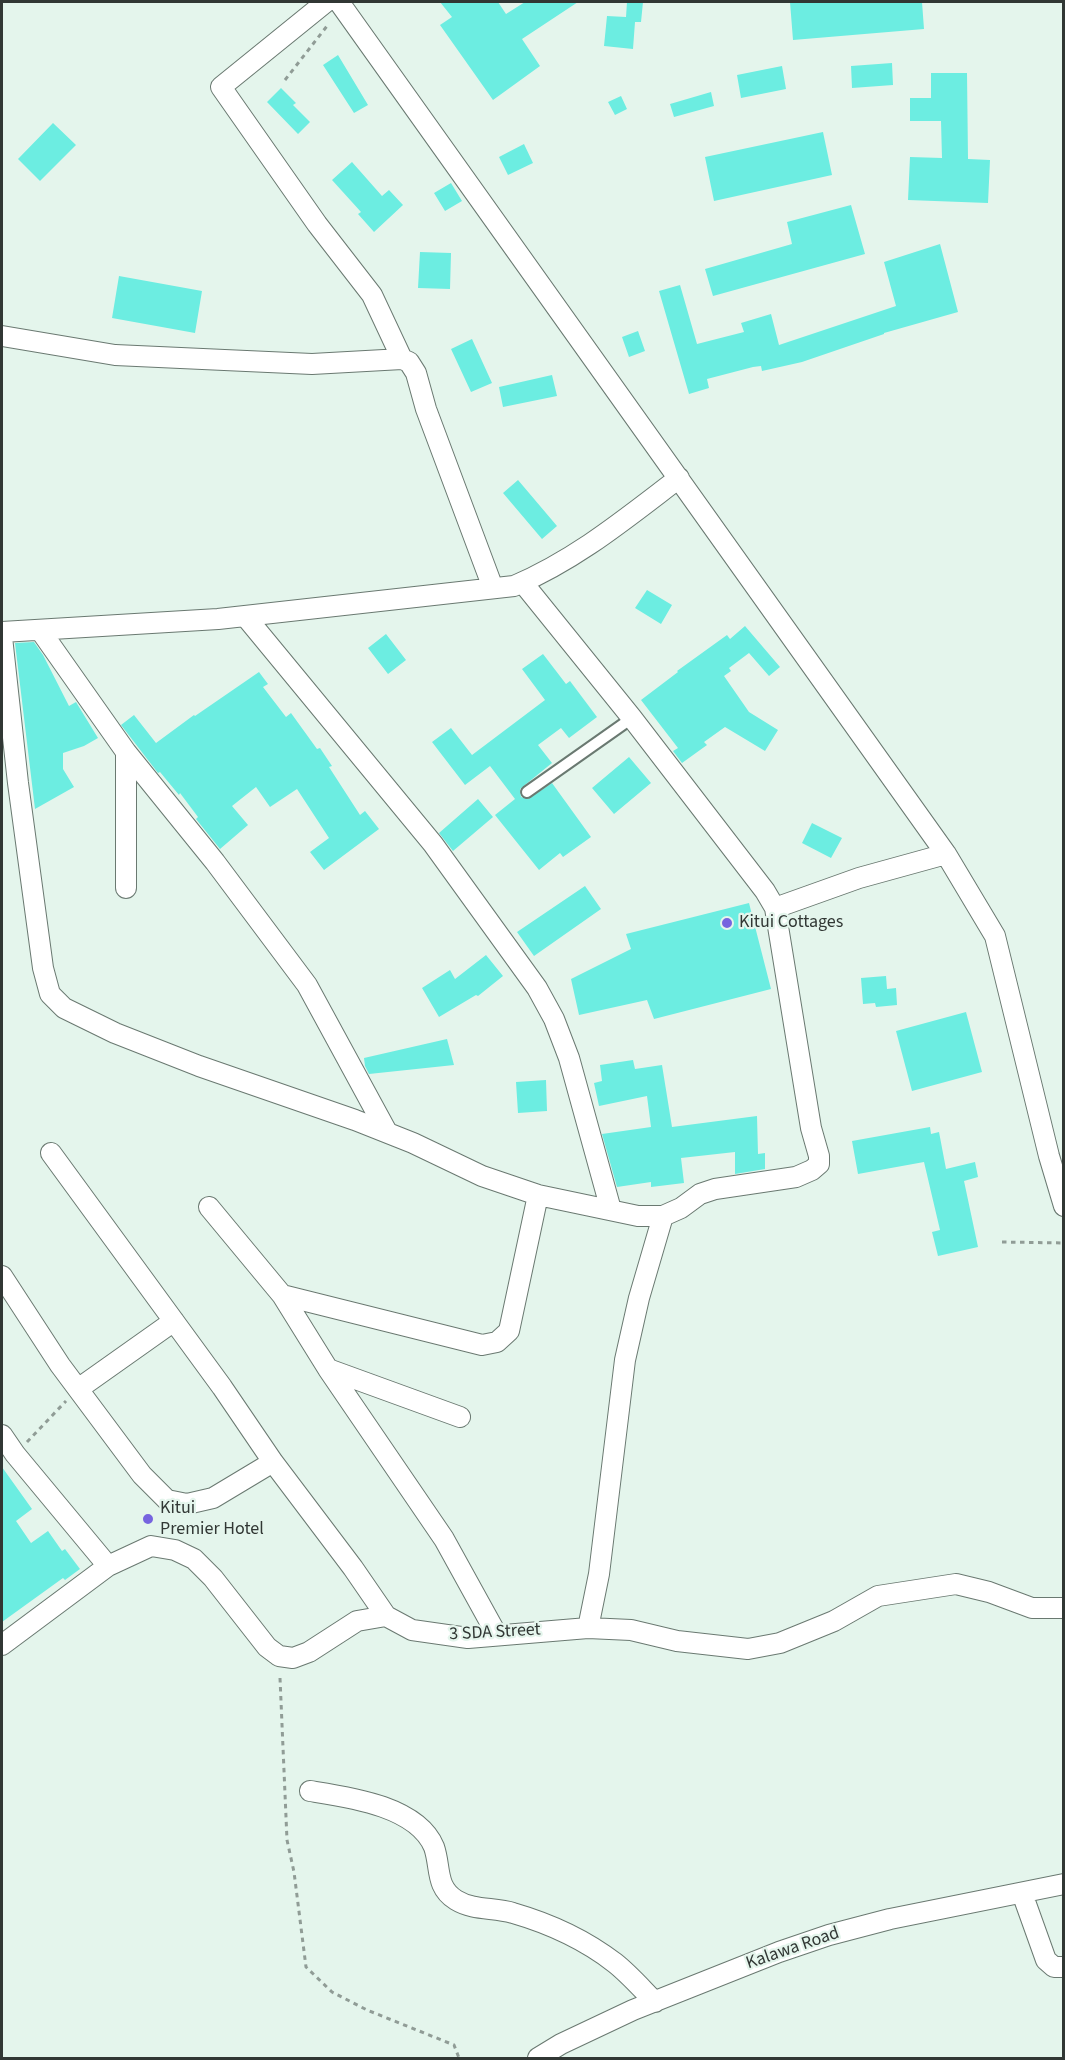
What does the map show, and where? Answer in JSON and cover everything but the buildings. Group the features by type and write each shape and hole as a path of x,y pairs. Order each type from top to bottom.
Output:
{"street":[{"path":"402,359 372,295 317,224 221,87 336,3 680,478 946,854 995,936 1049,1156 1064,1206"},
{"path":"2,336 115,355 312,364 402,359 409,362 416,373 426,409 493,588"},
{"path":"2,632 245,616 514,586 549,571 593,543 680,478"},
{"path":"2,637 18,783 43,968 50,994 64,1008 115,1033 199,1066 387,1132 482,1176 538,1195 638,1216 663,1216 681,1208 700,1194 715,1189 796,1177 812,1170 819,1164 819,1156 811,1128 775,908 765,891 632,718 523,583"},
{"path":"245,616 433,844 537,988 554,1019 569,1058 610,1210"},
{"path":"40,630 126,752 215,862 307,985 387,1132"},
{"path":"126,752 126,888"},
{"path":"775,908 859,878 946,854"},
{"path":"2,1645 108,1566 151,1546 175,1550 194,1559 213,1578 267,1647 279,1656 293,1658 309,1652 357,1621 386,1616 51,1153"},
{"path":"282,1294 482,1345 497,1342 509,1331 538,1195"},
{"path":"209,1206 282,1294 328,1369 444,1539 497,1635"},
{"path":"588,1628 598,1574 625,1360 639,1298 663,1216"},
{"path":"2,1276 78,1389 142,1475 167,1500 187,1504 213,1498 273,1462"},
{"path":"78,1389 174,1321"},
{"path":"328,1369 460,1417"},
{"path":"2,1435 8,1459 108,1566"},
{"name":"3 SDA Street","path":"386,1616 412,1630 435,1635 468,1638 588,1628 631,1630 677,1641 748,1649 780,1643 823,1625 878,1596 956,1584 989,1592 1032,1608 1064,1608"},
{"path":"310,1791 381,1806 414,1822 428,1837 434,1849 440,1881 446,1892 455,1899 480,1909 510,1911 550,1924 578,1937 616,1964 655,2002"},
{"name":"Kalawa Road","path":"537,2058 594,2028 655,2002 779,1952 829,1935 941,1908 1064,1884"},
{"path":"1022,1893 1046,1960 1054,1967 1064,1967"}],"lane":[{"path":"527,792 632,718"}],"path":[{"path":"285,80 336,3"},
{"path":"1002,1242 1064,1243"},
{"path":"8,1459 78,1389"},
{"path":"280,1678 287,1840 294,1872 306,1967 332,1992 367,2010 454,2045 459,2058"}],"place":[{"name":"Kitui Cottages","path":"727,923"},
{"name":"Kitui Premier Hotel","path":"148,1519"}]}
